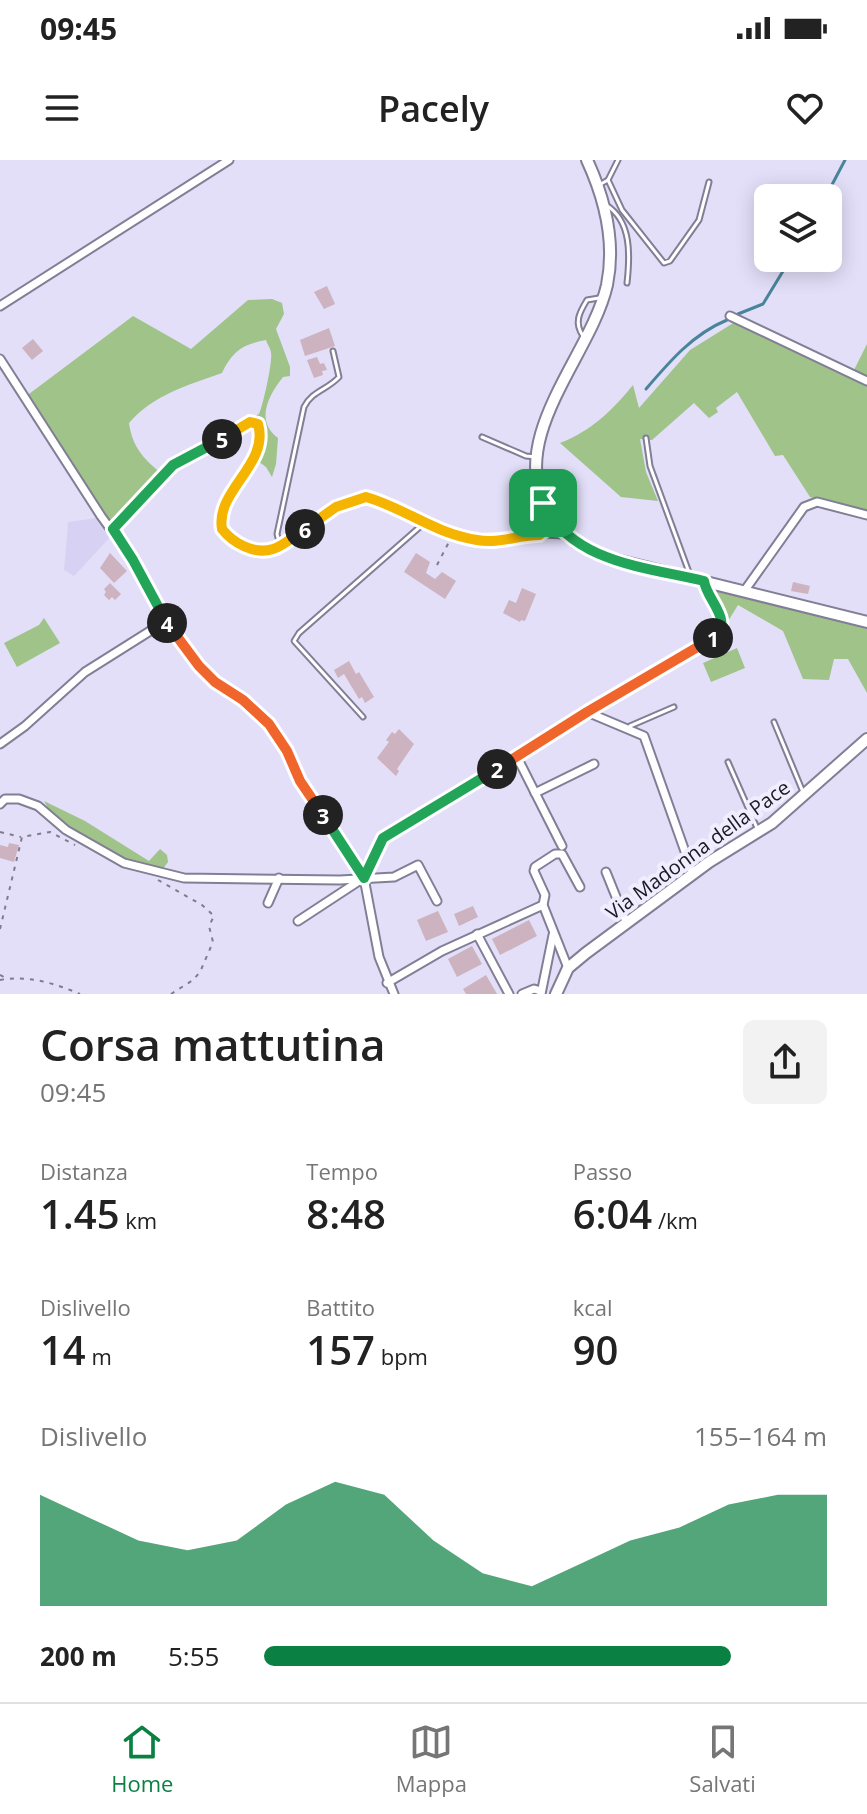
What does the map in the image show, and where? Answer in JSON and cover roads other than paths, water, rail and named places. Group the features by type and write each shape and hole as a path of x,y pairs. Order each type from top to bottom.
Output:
{"main road":[{"path":"587,160 603,183 610,257 603,299 549,414 536,457 538,486 552,519 568,537 605,557 867,622"},
{"name":"Via Madonna della Pace","path":"556,994 568,968 586,953 693,874 759,833 866,741"}],"street":[{"path":"0,306 229,160"},
{"path":"730,316 867,381"},
{"path":"0,359 101,516 133,560 166,621 191,656 215,682 243,700 269,724 287,751 300,781 364,878 379,957 394,994"},
{"path":"745,590 804,507 817,502 867,515"},
{"path":"298,921 364,878 383,838 718,633 722,620 704,581"},
{"path":"0,744 85,672 166,621"},
{"path":"587,712 644,736 693,874"},
{"path":"517,757 562,846"},
{"path":"535,793 594,764"},
{"path":"0,804 5,799 19,799 38,806 66,830 124,863 184,878 323,880 394,877 418,865 437,901"},
{"path":"568,968 543,905 545,895 535,867 555,854 562,854 580,887"},
{"path":"606,872 627,924"},
{"path":"268,903 279,878"},
{"path":"387,983 477,934 543,905"},
{"path":"522,994 534,989 541,992 553,932"},
{"path":"477,934 509,994"}],"lane":[{"path":"618,160 603,183 664,263 670,261 699,220 709,182"},
{"path":"603,203 611,207 629,242 627,283"},
{"path":"586,338 579,330 578,316 587,300 594,297 603,299"},
{"path":"280,546 277,534 304,407 317,391 333,384 339,377 333,351"},
{"path":"113,529 173,465 254,422 259,430 258,449 222,514 222,529 230,539 244,546 263,550 280,546 336,507 366,497 423,524 487,541 526,534 568,537"},
{"path":"482,437 526,456 536,457"},
{"path":"646,438 650,466 691,578"},
{"path":"526,534 535,524 543,503"},
{"path":"535,524 552,519"},
{"path":"539,535 548,528 552,519"},
{"path":"363,717 294,641 299,633 423,524"},
{"path":"626,728 674,707"},
{"path":"774,722 805,795"},
{"path":"728,762 759,833"}],"waterway":[{"path":"832,184 845,160"},
{"path":"738,314 763,304 782,272"},
{"path":"646,389 693,341 727,320"}]}
